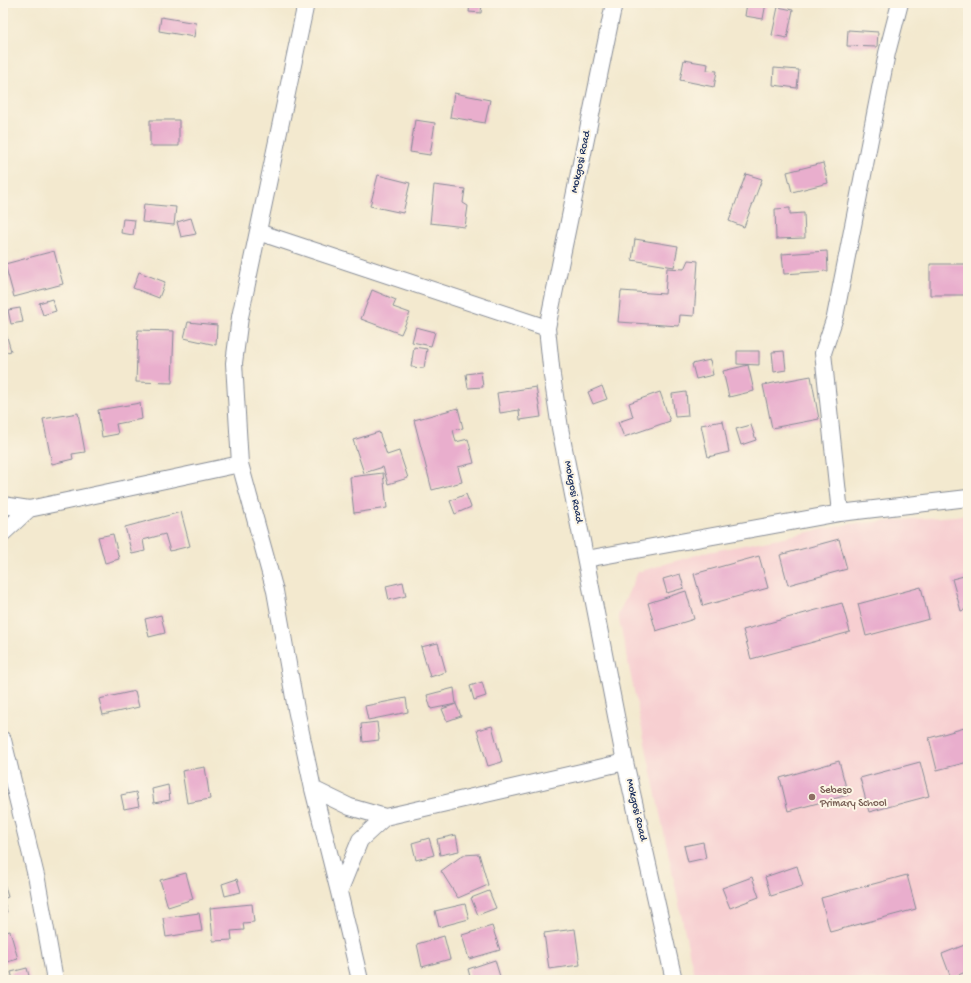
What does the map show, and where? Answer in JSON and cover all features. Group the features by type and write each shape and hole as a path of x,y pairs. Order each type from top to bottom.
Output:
{"street":[{"path":"306,3 240,317 234,363 240,464 275,591 296,710 313,789 340,892 360,980"},
{"name":"Mokgosi Road","path":"614,3 547,328 552,376 560,428 625,762 674,980"},
{"path":"840,513 822,353 835,317 887,53 900,3"},
{"path":"258,232 547,328"},
{"path":"3,505 29,509 240,464"},
{"path":"586,559 840,513 968,498"},
{"path":"3,533 29,509"},
{"path":"3,740 36,880 55,980"},
{"path":"313,789 350,807 385,817 625,762"},
{"path":"340,892 360,840 385,817"}],"shaded area":[{"name":"Sebeso Primary School","path":"968,515 968,980 695,980 618,615 638,572 703,553 849,524"}],"building":[{"path":"470,3 482,3 481,13 469,12"},
{"path":"747,3 766,3 763,19 745,16"},
{"path":"778,7 793,10 787,38 772,35"},
{"path":"161,17 196,23 194,37 159,31"},
{"path":"848,30 878,32 877,47 847,46"},
{"path":"684,60 708,64 707,70 717,71 714,87 680,80"},
{"path":"774,68 799,70 797,88 773,85"},
{"path":"454,93 490,100 485,123 450,117"},
{"path":"150,120 179,120 179,146 150,146"},
{"path":"415,120 435,123 430,155 410,152"},
{"path":"823,163 828,183 792,192 787,172"},
{"path":"746,174 762,179 744,227 729,221"},
{"path":"378,175 410,183 403,213 370,206"},
{"path":"434,185 465,189 463,203 468,206 465,227 430,223"},
{"path":"144,204 176,207 174,225 142,222"},
{"path":"790,208 790,214 804,213 805,238 776,239 775,209"},
{"path":"191,218 196,234 181,237 177,222"},
{"path":"123,219 135,220 133,235 121,233"},
{"path":"635,239 678,246 674,267 632,260"},
{"path":"54,251 63,284 14,297 5,264"},
{"path":"827,251 828,271 784,274 782,254"},
{"path":"688,260 698,261 694,316 680,315 679,326 618,322 621,291 665,294 667,268 684,269"},
{"path":"930,264 968,264 968,295 930,295"},
{"path":"139,272 165,282 159,298 133,288"},
{"path":"372,290 396,300 393,307 410,313 401,334 361,319"},
{"path":"52,299 56,311 43,315 39,303"},
{"path":"20,308 23,322 11,324 8,310"},
{"path":"188,322 217,325 216,345 184,338"},
{"path":"3,323 11,351 3,353"},
{"path":"416,327 435,332 431,346 412,342"},
{"path":"138,330 174,331 172,383 136,382"},
{"path":"414,347 427,349 424,368 411,367"},
{"path":"737,351 759,351 759,365 737,364"},
{"path":"784,351 786,370 774,372 772,352"},
{"path":"710,360 713,375 696,379 692,364"},
{"path":"748,365 754,391 729,397 723,371"},
{"path":"481,372 483,387 468,388 466,374"},
{"path":"811,376 819,419 772,428 763,385"},
{"path":"602,386 607,399 593,404 588,392"},
{"path":"536,387 541,417 520,420 519,410 500,413 497,393"},
{"path":"660,392 670,421 624,437 618,422 633,417 629,403"},
{"path":"686,392 688,416 675,417 672,394"},
{"path":"140,403 142,419 116,424 118,434 102,437 98,410"},
{"path":"458,408 463,428 453,430 456,442 468,439 474,463 458,467 462,482 432,490 414,420"},
{"path":"78,413 85,452 72,454 73,459 52,464 43,419"},
{"path":"723,421 729,452 708,457 701,425"},
{"path":"751,425 756,440 741,445 736,429"},
{"path":"379,432 387,455 399,451 408,478 388,484 383,467 364,473 353,440"},
{"path":"383,473 387,508 354,513 350,477"},
{"path":"466,494 471,507 455,514 450,501"},
{"path":"181,512 190,546 170,551 165,534 143,540 145,551 132,554 125,527"},
{"path":"113,534 119,559 105,563 98,537"},
{"path":"839,539 847,569 788,585 780,555"},
{"path":"759,556 768,588 703,606 694,574"},
{"path":"680,574 684,588 667,593 663,579"},
{"path":"968,575 968,609 961,611 952,579"},
{"path":"403,582 406,596 389,600 386,586"},
{"path":"921,587 929,619 866,636 858,604"},
{"path":"686,591 694,619 656,631 648,603"},
{"path":"842,603 850,632 751,659 743,630"},
{"path":"161,615 165,633 149,637 145,619"},
{"path":"438,643 446,672 430,677 421,647"},
{"path":"482,682 486,696 474,700 470,686"},
{"path":"454,688 456,704 431,709 427,695"},
{"path":"135,691 139,707 103,715 99,699"},
{"path":"406,698 408,712 368,720 365,706"},
{"path":"456,704 461,716 447,721 442,709"},
{"path":"377,722 379,740 363,742 361,724"},
{"path":"492,726 502,762 488,766 477,730"},
{"path":"968,727 968,762 937,770 929,738"},
{"path":"839,761 848,795 788,811 780,778"},
{"path":"920,762 929,796 869,812 860,778"},
{"path":"205,767 210,799 187,803 182,771"},
{"path":"168,785 170,800 154,803 152,789"},
{"path":"136,792 139,806 124,809 121,795"},
{"path":"456,835 459,851 440,855 437,839"},
{"path":"429,838 434,855 416,860 412,843"},
{"path":"703,842 706,858 688,862 684,846"},
{"path":"479,854 488,885 458,898 441,871 463,855"},
{"path":"797,866 803,886 771,896 765,877"},
{"path":"186,873 193,899 168,907 160,880"},
{"path":"907,875 916,909 830,932 821,898"},
{"path":"752,877 759,897 730,908 722,888"},
{"path":"237,879 241,892 225,896 222,884"},
{"path":"3,880 8,897 3,899"},
{"path":"489,891 496,908 478,915 471,898"},
{"path":"3,899 7,912 3,914"},
{"path":"252,904 254,922 243,923 244,930 231,931 232,940 213,941 210,908"},
{"path":"465,904 469,919 439,927 435,911"},
{"path":"199,913 202,931 166,937 163,918"},
{"path":"492,926 500,950 469,959 462,935"},
{"path":"575,929 580,965 549,969 544,933"},
{"path":"10,931 18,959 3,963 3,933"},
{"path":"444,936 450,959 422,967 417,944"},
{"path":"967,944 968,971 951,978 942,954"},
{"path":"495,960 501,980 462,980 470,977 468,969"},
{"path":"27,968 30,980 13,980 11,972"}],"place":[{"name":"Sebeso Primary School","path":"812,797"}]}
